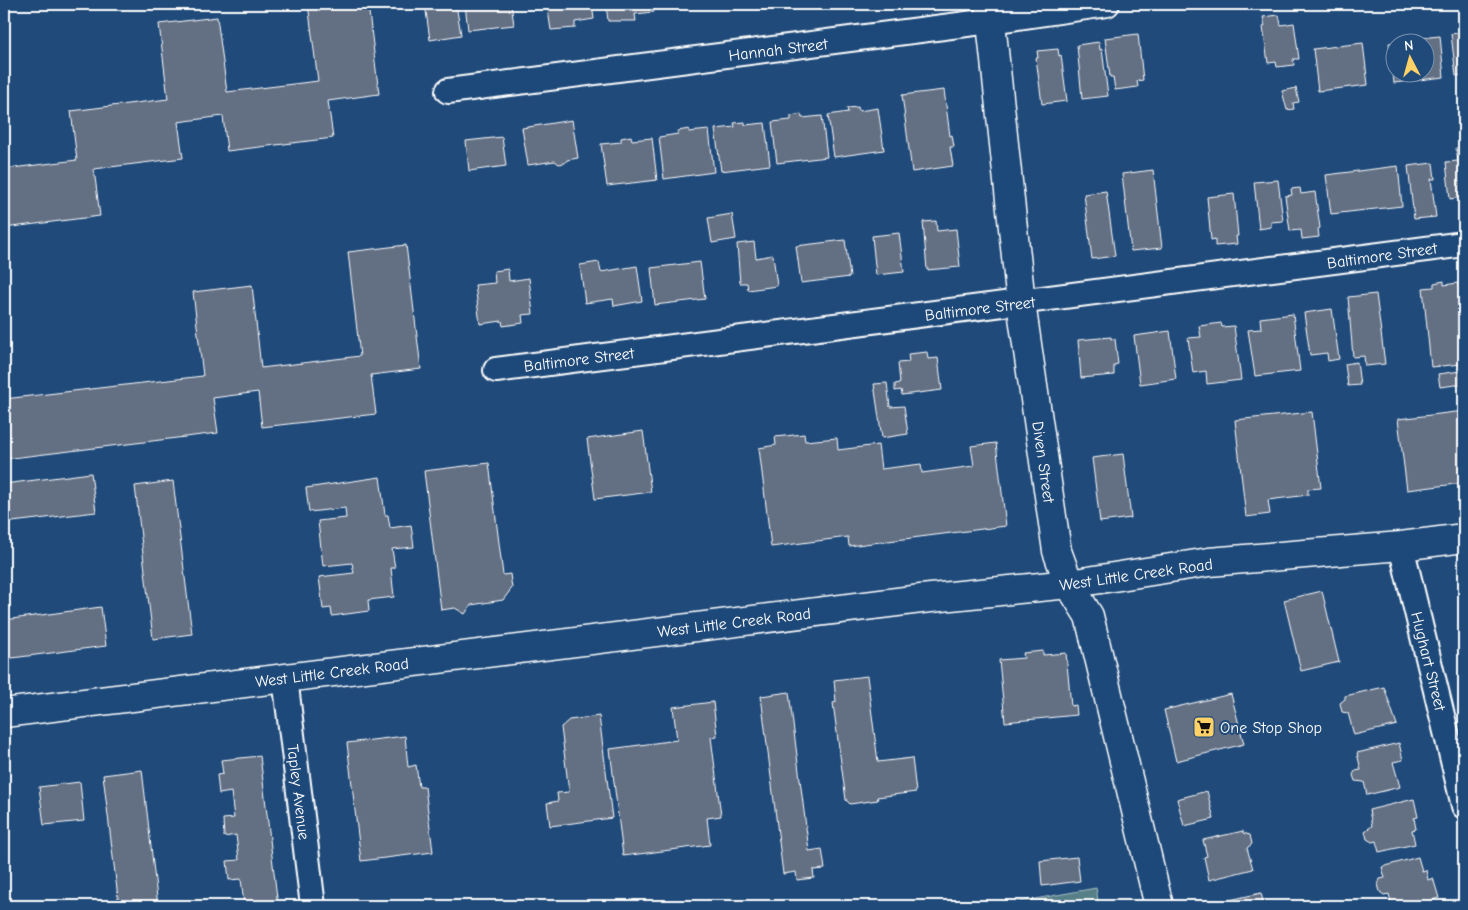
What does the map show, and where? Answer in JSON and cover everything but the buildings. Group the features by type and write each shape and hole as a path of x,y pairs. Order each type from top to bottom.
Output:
{"main road":[{"name":"Diven Street","path":"989,13 1021,303 1057,551 1070,584 1089,616 1159,906"},
{"name":"West Little Creek Road","path":"4,713 912,600 1070,584 1209,562 1401,546 1464,538"}],"street":[{"name":"Hannah Street","path":"448,91 989,13 1107,4"},
{"name":"Baltimore Street","path":"496,370 1464,244"},
{"name":"Hughart Street","path":"1401,546 1464,806"},
{"name":"Tapley Avenue","path":"285,678 313,906"}],"green space":[{"path":"1096,888 1099,906 996,906"}],"place":[{"name":"One Stop Shop","path":"1204,727"}]}
